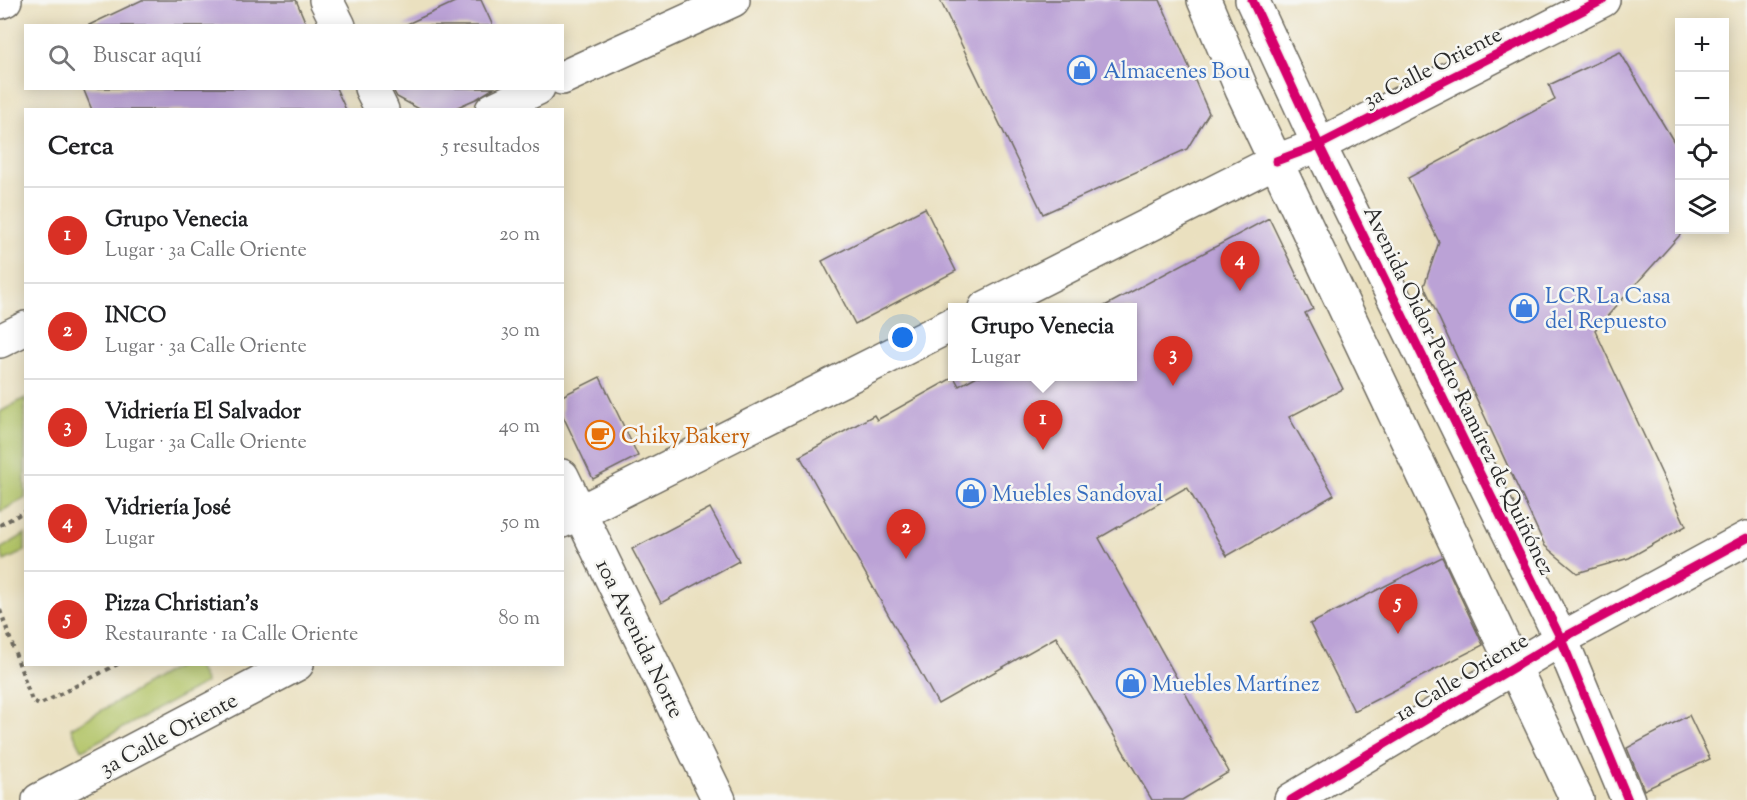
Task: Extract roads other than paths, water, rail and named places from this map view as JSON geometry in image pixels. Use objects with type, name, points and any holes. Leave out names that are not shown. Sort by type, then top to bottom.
[{"type":"main road","points":[[0,2],[5,0]]},
{"type":"main road","points":[[326,0],[338,24]]},
{"type":"main road","points":[[564,77],[733,0]]},
{"type":"main road","points":[[1204,0],[1242,90],[1577,800]]},
{"type":"main road","name":"Avenida Oidor Pedro Ramírez de Quiñónez","points":[[1252,0],[1318,145],[1561,639],[1628,800]]},
{"type":"main road","name":"3a Calle Oriente","points":[[995,303],[1276,161],[1318,145],[1603,0]]},
{"type":"main road","points":[[372,90],[381,108]]},
{"type":"main road","points":[[496,108],[534,90]]},
{"type":"main road","points":[[571,516],[948,327]]},
{"type":"main road","points":[[0,340],[24,329]]},
{"type":"main road","name":"10a Avenida Norte","points":[[564,485],[571,516],[719,800]]},
{"type":"main road","name":"1a Calle Oriente","points":[[1291,800],[1561,639],[1747,538]]},
{"type":"main road","name":"3a Calle Oriente","points":[[39,800],[293,666]]},
{"type":"place","name":"Almacenes Bou","points":[[1082,70]]},
{"type":"place","name":"Vidriería José","points":[[1240,291]]},
{"type":"place","name":"LCR La Casa del Repuesto","points":[[1524,308]]},
{"type":"place","name":"Vidriería El Salvador","points":[[1173,386]]},
{"type":"place","name":"Chiky Bakery","points":[[600,435]]},
{"type":"place","name":"Grupo Venecia","points":[[1043,450]]},
{"type":"place","name":"Muebles Sandoval","points":[[971,493]]},
{"type":"place","name":"INCO","points":[[906,559]]},
{"type":"place","name":"Pizza Christian's","points":[[1398,634]]},
{"type":"place","name":"Muebles Martínez","points":[[1131,683]]}]
